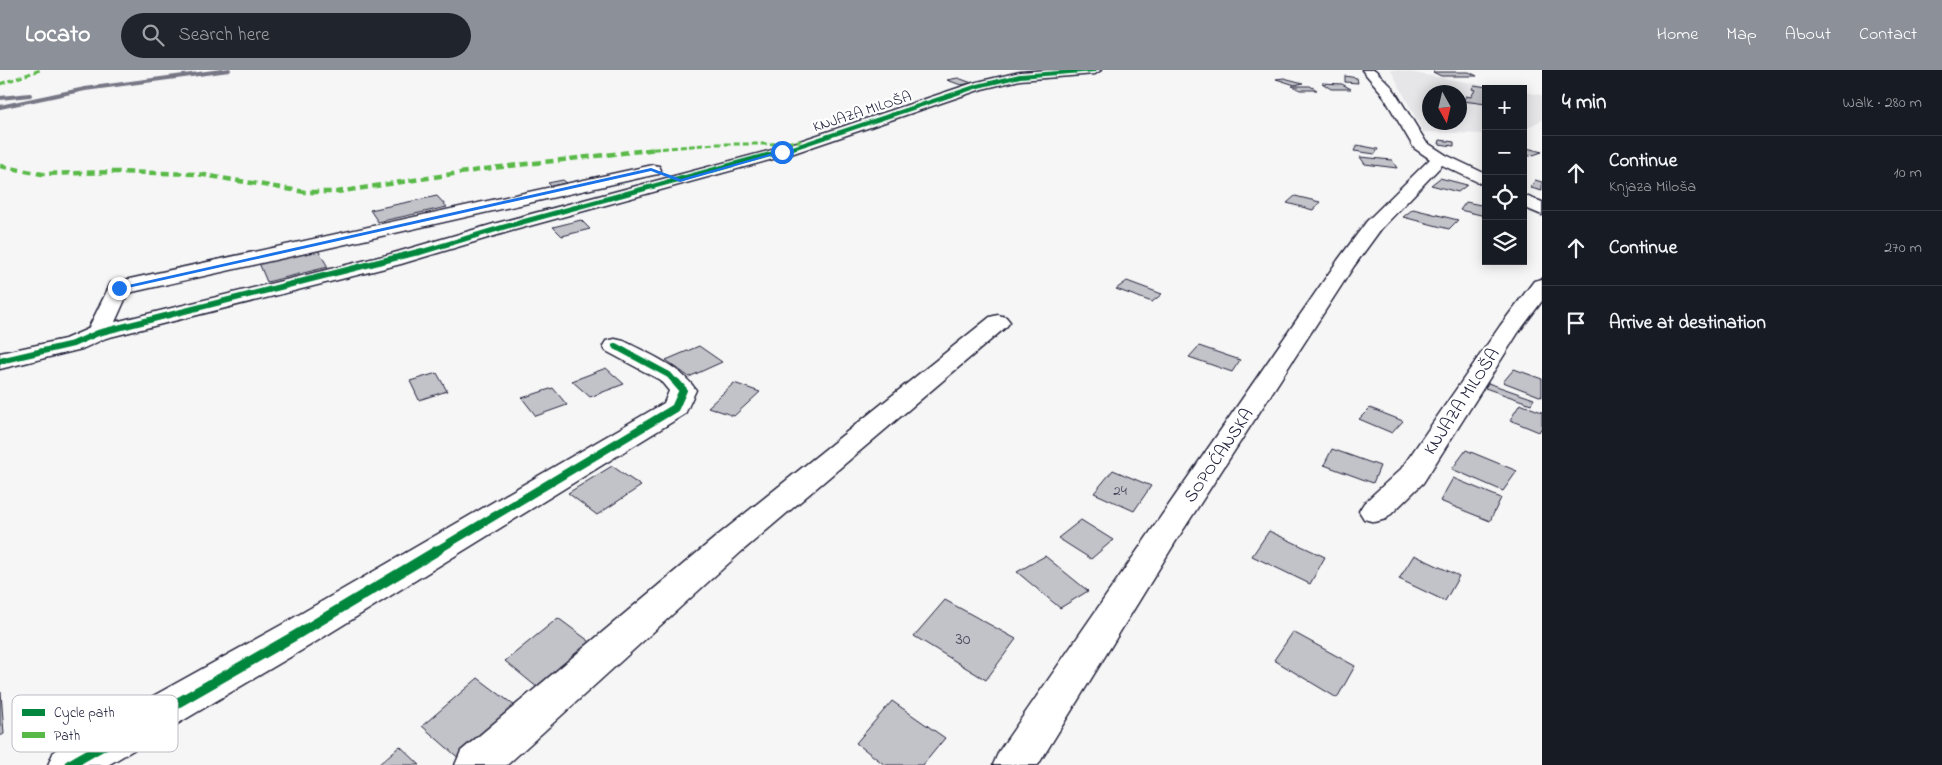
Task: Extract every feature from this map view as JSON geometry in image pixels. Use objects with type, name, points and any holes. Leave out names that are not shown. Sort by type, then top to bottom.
[{"type":"street","name":"KNJAZA MILOŠA","points":[[0,361],[73,344],[98,334],[394,260],[782,152],[978,86],[1020,76],[1094,70]]},
{"type":"street","points":[[1368,70],[1388,90],[1420,144],[1440,158],[1482,179]]},
{"type":"street","name":"SOPOĆANSKA","points":[[1014,765],[1165,533],[1345,264],[1374,225],[1440,158]]},
{"type":"street","points":[[98,334],[119,288],[651,170],[680,180]]},
{"type":"street","name":"KNJAZA MILOŠA","points":[[1375,511],[1412,476],[1508,331],[1542,286]]},
{"type":"street","points":[[476,765],[729,544],[998,322]]},
{"type":"street","points":[[178,703],[296,635],[675,408],[682,390],[669,375],[615,346]]},
{"type":"street","points":[[69,765],[92,752]]},
{"type":"shaded area","points":[[1391,70],[1483,85],[1482,134],[1423,132]]},
{"type":"shaded area","points":[[1527,93],[1542,95],[1542,120],[1527,128]]},
{"type":"building","points":[[1433,72],[1469,72],[1477,76],[1441,76]]},
{"type":"building","points":[[1345,76],[1357,78],[1358,83],[1345,82]]},
{"type":"building","points":[[958,78],[972,83],[961,85],[947,80]]},
{"type":"building","points":[[1284,78],[1303,83],[1295,85],[1276,79]]},
{"type":"building","points":[[1322,83],[1342,84],[1351,89],[1331,89]]},
{"type":"building","points":[[1474,85],[1482,86],[1482,103],[1467,102],[1467,96],[1471,97],[1475,90],[1472,89]]},
{"type":"building","points":[[1292,86],[1310,86],[1317,90],[1300,90]]},
{"type":"building","points":[[1440,140],[1454,142],[1454,146],[1439,144]]},
{"type":"building","points":[[1357,145],[1378,149],[1375,154],[1354,151]]},
{"type":"building","points":[[1527,148],[1542,152],[1527,155]]},
{"type":"building","points":[[1360,157],[1392,160],[1397,168],[1365,164]]},
{"type":"building","points":[[1440,178],[1467,185],[1458,192],[1431,185]]},
{"type":"building","points":[[563,180],[567,183],[551,186],[548,183]]},
{"type":"building","points":[[1535,180],[1542,182],[1542,191],[1531,188]]},
{"type":"building","points":[[437,196],[447,207],[378,222],[370,210]]},
{"type":"building","points":[[1295,196],[1320,202],[1313,210],[1287,203]]},
{"type":"building","points":[[1466,202],[1482,205],[1482,215],[1460,210]]},
{"type":"building","points":[[1413,209],[1458,220],[1449,229],[1403,217]]},
{"type":"building","points":[[581,220],[590,229],[562,236],[553,227]]},
{"type":"building","points":[[318,250],[328,267],[267,282],[259,263]]},
{"type":"building","points":[[1127,281],[1162,294],[1152,302],[1116,289]]},
{"type":"building","points":[[699,346],[722,362],[689,377],[666,360]]},
{"type":"building","points":[[1199,346],[1240,360],[1232,372],[1189,357]]},
{"type":"building","points":[[606,368],[624,384],[590,397],[572,381]]},
{"type":"building","points":[[1514,369],[1542,379],[1542,397],[1503,382]]},
{"type":"building","points":[[437,373],[447,391],[419,400],[410,381]]},
{"type":"building","points":[[734,383],[760,392],[734,416],[708,407]]},
{"type":"building","points":[[1488,383],[1534,399],[1531,404],[1485,388]]},
{"type":"building","points":[[553,388],[567,405],[536,416],[522,398]]},
{"type":"building","points":[[1520,404],[1542,412],[1542,427],[1539,432],[1510,420]]},
{"type":"building","points":[[1370,408],[1403,421],[1392,433],[1359,419]]},
{"type":"building","points":[[1332,449],[1380,466],[1373,483],[1324,465]]},
{"type":"building","points":[[1466,450],[1517,471],[1503,491],[1452,469]]},
{"type":"building","points":[[612,466],[641,486],[597,515],[568,493]]},
{"type":"building","points":[[1113,470],[1151,486],[1134,511],[1094,493]]},
{"type":"building","points":[[1453,478],[1501,498],[1490,521],[1440,501]]},
{"type":"building","points":[[1081,520],[1113,540],[1091,559],[1058,538]]},
{"type":"building","points":[[1269,531],[1325,557],[1310,584],[1252,556]]},
{"type":"building","points":[[1414,555],[1459,576],[1445,601],[1399,579]]},
{"type":"building","points":[[1045,556],[1088,591],[1060,608],[1017,572]]},
{"type":"building","points":[[945,600],[1016,639],[986,680],[914,636]]},
{"type":"building","points":[[558,618],[597,647],[544,693],[505,661]]},
{"type":"building","points":[[1293,632],[1355,666],[1337,698],[1274,660]]},
{"type":"building","points":[[478,678],[519,709],[462,761],[422,726]]},
{"type":"building","points":[[0,693],[4,734],[0,736]]},
{"type":"building","points":[[892,701],[945,738],[923,765],[885,765],[856,743]]},
{"type":"building","points":[[400,746],[420,765],[378,765]]},
{"type":"waterway","points":[[0,107],[85,89],[229,70]]},
{"type":"waterway","points":[[0,98],[30,95]]},
{"type":"marked path","points":[[0,84],[40,70]]},
{"type":"marked path","points":[[0,166],[42,174],[116,172],[198,174],[305,192],[337,192],[492,168],[648,150],[716,144],[771,144],[801,141]]},
{"type":"cycle path","points":[[0,361],[73,344],[98,333],[394,260],[504,227],[782,152],[978,86],[1020,76],[1095,70]]},
{"type":"cycle path","points":[[178,703],[296,635],[675,408],[683,390],[669,375],[615,346]]},
{"type":"cycle path","points":[[69,765],[92,752]]},
{"type":"route","points":[[119,288],[651,170],[680,180],[782,152]]}]
